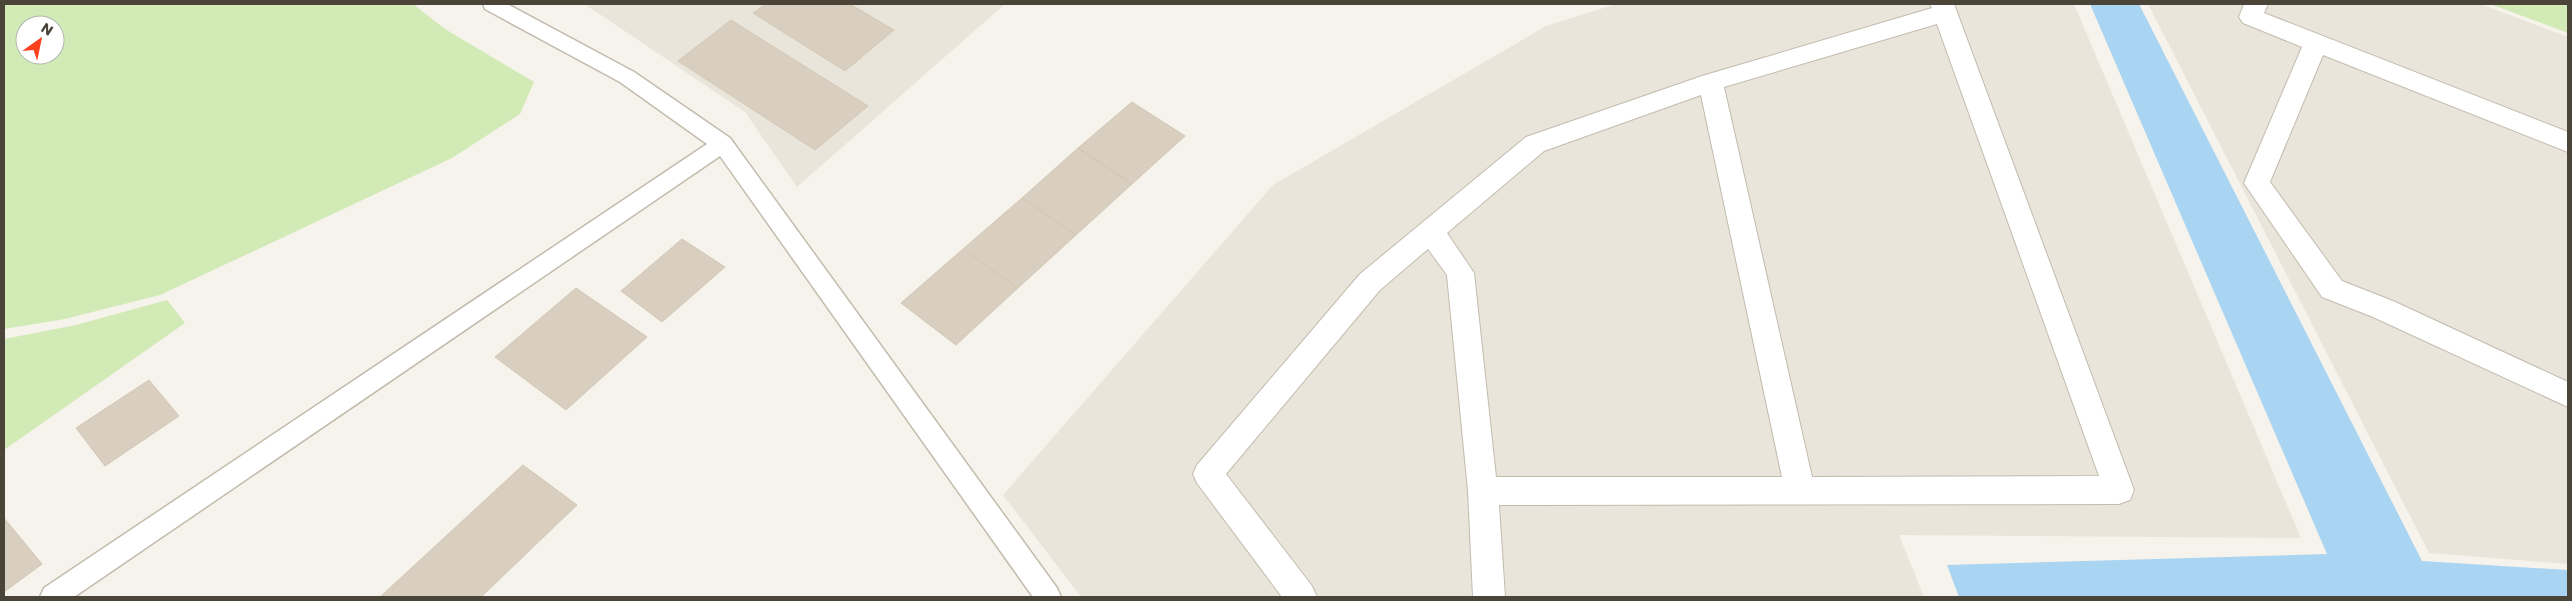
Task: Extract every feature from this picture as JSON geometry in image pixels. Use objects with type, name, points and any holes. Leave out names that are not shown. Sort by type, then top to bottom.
[{"type":"street","points":[[2256,4],[2251,17],[2568,142]]},
{"type":"street","points":[[1301,597],[1208,474],[1370,282],[1535,144],[1711,82],[1943,8],[2119,490],[1483,491]]},
{"type":"street","points":[[2316,42],[2258,183],[2332,289],[2383,309],[2568,395]]},
{"type":"street","points":[[1711,82],[1800,490]]},
{"type":"street","points":[[1430,230],[1460,274],[1483,491],[1489,597]]},
{"type":"lane","points":[[492,4],[627,77],[723,144],[1048,597]]},
{"type":"lane","points":[[53,597],[723,144]]},
{"type":"shaded area","points":[[587,4],[1005,4],[797,187],[745,112]]},
{"type":"shaded area","points":[[1616,4],[2074,4],[2301,538],[1899,535],[1924,597],[1081,597],[1003,495],[1273,185],[1546,26]]},
{"type":"shaded area","points":[[2148,4],[2481,4],[2568,37],[2568,564],[2429,553]]},
{"type":"green space","points":[[4,4],[413,4],[445,29],[534,82],[520,114],[452,158],[160,295],[65,319],[4,329]]},
{"type":"green space","points":[[2490,4],[2568,4],[2568,33]]},
{"type":"green space","points":[[167,300],[185,323],[4,450],[4,339],[76,325]]},
{"type":"water","points":[[2090,4],[2139,4],[2422,561],[2568,570],[2568,597],[1959,597],[1947,565],[2327,554]]},
{"type":"building","points":[[766,4],[850,4],[894,30],[845,71],[753,13]]},
{"type":"building","points":[[731,20],[868,106],[815,150],[678,61]]},
{"type":"building","points":[[1132,102],[1185,136],[1132,184],[1078,148]]},
{"type":"building","points":[[1078,148],[1132,184],[1076,235],[1022,198]]},
{"type":"building","points":[[1022,198],[1076,235],[1018,288],[963,249]]},
{"type":"building","points":[[682,239],[725,267],[662,322],[621,291]]},
{"type":"building","points":[[963,249],[1018,288],[956,345],[901,303]]},
{"type":"building","points":[[576,288],[647,337],[566,410],[495,357]]},
{"type":"building","points":[[149,380],[179,416],[105,466],[76,428]]},
{"type":"building","points":[[523,465],[577,505],[481,597],[380,597]]},
{"type":"building","points":[[4,518],[42,564],[4,592]]}]
